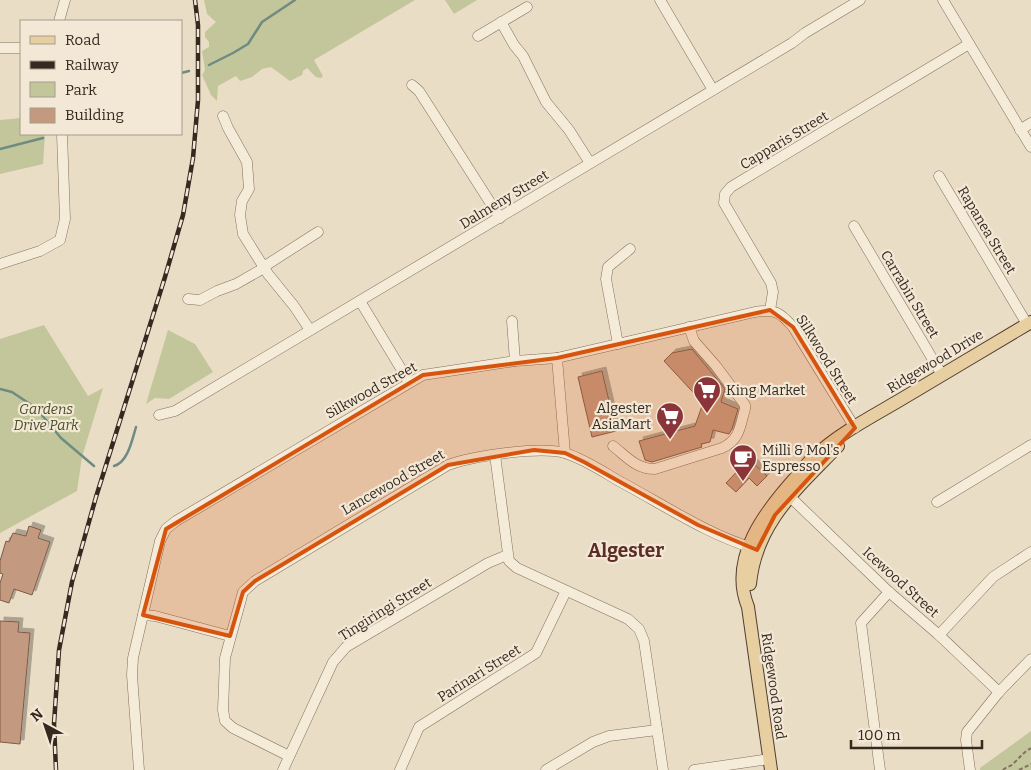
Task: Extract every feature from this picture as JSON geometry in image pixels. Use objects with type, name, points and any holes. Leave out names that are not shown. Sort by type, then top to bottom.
[{"type":"main road","name":"Ridgewood Drive","points":[[748,607],[744,598],[743,582],[745,559],[753,548],[759,523],[787,494],[815,456],[855,428],[1029,323]]},
{"type":"main road","name":"Ridgewood Road","points":[[748,607],[770,764]]},
{"type":"street","points":[[59,20],[65,0]]},
{"type":"street","points":[[660,0],[713,90]]},
{"type":"street","name":"Dalmeny Street","points":[[159,415],[175,410],[360,301],[860,0]]},
{"type":"street","points":[[943,0],[1031,147]]},
{"type":"street","points":[[478,36],[527,7]]},
{"type":"street","points":[[501,22],[523,56],[546,102],[569,130],[590,163]]},
{"type":"street","name":"Capparis Street","points":[[770,310],[773,292],[772,283],[724,203],[725,194],[731,187],[969,44]]},
{"type":"street","points":[[0,48],[20,48]]},
{"type":"street","points":[[412,85],[419,91],[500,218]]},
{"type":"street","points":[[223,116],[247,162],[249,189],[242,201],[240,215],[243,234],[264,268],[310,330]]},
{"type":"street","points":[[1020,130],[1031,123]]},
{"type":"street","points":[[0,264],[40,251],[60,240],[65,219],[62,135]]},
{"type":"street","name":"Rapanea Street","points":[[939,176],[1029,323]]},
{"type":"street","name":"Carrabin Street","points":[[854,226],[942,375]]},
{"type":"street","points":[[188,299],[200,300],[236,284],[318,232]]},
{"type":"street","points":[[618,344],[606,279],[608,267],[630,249]]},
{"type":"street","points":[[360,301],[408,382]]},
{"type":"street","name":"Silkwood Street","points":[[139,770],[132,675],[133,658],[160,541],[166,529],[176,520],[408,382],[423,375],[516,361],[557,358],[770,310],[783,316],[793,327],[855,428]]},
{"type":"street","points":[[512,321],[516,361]]},
{"type":"street","points":[[613,446],[639,467],[645,469],[655,468],[722,448],[730,445],[736,439],[746,409],[745,405],[716,366],[694,341],[689,327]]},
{"type":"street","points":[[557,358],[565,453]]},
{"type":"street","points":[[937,502],[1031,445]]},
{"type":"street","name":"Lancewood Street","points":[[288,756],[233,728],[226,721],[223,710],[224,672],[230,636],[243,592],[255,581],[448,465],[463,459],[534,450],[565,453],[599,469],[698,525],[753,548]]},
{"type":"street","points":[[495,455],[509,560],[517,568],[628,619],[639,629],[644,641],[664,770]]},
{"type":"street","name":"Icewood Street","points":[[787,494],[889,592],[939,635],[999,692]]},
{"type":"street","name":"Tingiringi Street","points":[[283,770],[333,662],[346,648],[507,551]]},
{"type":"street","points":[[939,635],[993,577],[1031,552]]},
{"type":"street","name":"Parinari Street","points":[[400,770],[419,727],[536,652],[566,591]]},
{"type":"street","points":[[880,770],[860,623],[889,592]]},
{"type":"street","points":[[143,615],[155,616],[230,636]]},
{"type":"street","points":[[970,770],[966,740],[967,732],[999,692],[1031,659]]},
{"type":"street","points":[[546,770],[593,742],[609,736],[657,730]]},
{"type":"street","points":[[694,770],[770,764]]},
{"type":"path","points":[[1004,770],[1006,767],[1014,764],[1031,748]]},
{"type":"path","points":[[1019,770],[1031,764]]},
{"type":"highlighted area","points":[[770,310],[793,327],[855,428],[775,515],[757,550],[698,525],[565,453],[534,450],[448,465],[255,581],[243,592],[230,636],[143,615],[166,529],[423,375],[557,358]]},
{"type":"green space","points":[[204,0],[415,0],[314,60],[323,76],[321,78],[316,77],[307,68],[303,71],[302,75],[290,81],[271,67],[262,69],[252,77],[240,81],[236,76],[218,86],[217,101],[211,95],[202,75],[205,70],[202,51],[209,47],[205,32],[216,22],[207,14]]},
{"type":"green space","points":[[445,0],[477,0],[454,14]]},
{"type":"green space","points":[[20,118],[20,135],[45,135],[43,164],[0,174],[0,120]]},
{"type":"green space","name":"Gardens Drive Park","points":[[44,325],[88,396],[103,388],[82,457],[77,491],[0,533],[0,339]]},
{"type":"green space","points":[[168,330],[195,344],[213,372],[169,399],[155,398],[146,404]]},
{"type":"green space","points":[[1031,731],[1031,770],[980,770],[980,768]]},
{"type":"building","points":[[692,349],[725,389],[721,402],[738,409],[732,429],[729,434],[713,430],[710,442],[701,444],[702,447],[652,462],[645,460],[639,441],[695,426],[703,403],[664,361],[672,353]]},
{"type":"building","points":[[602,371],[616,431],[592,437],[578,377]]},
{"type":"building","points":[[749,459],[767,476],[757,486],[749,478],[736,492],[726,483]]},
{"type":"building","points":[[29,526],[41,530],[38,538],[50,542],[32,595],[14,589],[9,603],[0,600],[0,583],[3,574],[0,573],[0,561],[6,541],[9,542],[13,533],[26,536]]},
{"type":"building","points":[[0,621],[19,622],[18,632],[30,633],[20,744],[0,742]]},
{"type":"waterway","points":[[209,65],[248,44],[262,22],[295,0]]},
{"type":"waterway","points":[[182,73],[189,71]]},
{"type":"waterway","points":[[0,149],[43,138]]},
{"type":"waterway","points":[[0,389],[12,392],[36,408],[61,438],[94,466]]},
{"type":"waterway","points":[[114,466],[119,464],[126,455],[136,427]]},
{"type":"railway","points":[[56,770],[54,724],[59,650],[72,582],[96,497],[183,215],[193,158],[198,100],[198,25],[195,0]]},
{"type":"place","name":"King Market","points":[[707,414]]},
{"type":"place","name":"Algester AsiaMart","points":[[670,440]]},
{"type":"place","name":"Milli & Mol's Espresso","points":[[743,482]]},
{"type":"district","name":"Algester","points":[[626,550]]}]
